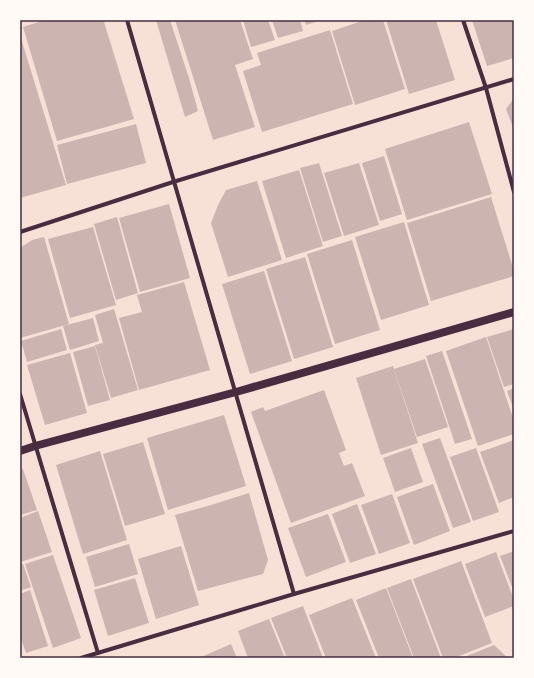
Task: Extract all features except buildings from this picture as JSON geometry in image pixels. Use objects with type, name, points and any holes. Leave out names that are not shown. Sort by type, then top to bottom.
[{"type":"main road","points":[[20,451],[236,392],[514,312]]},
{"type":"street","points":[[127,20],[294,594]]},
{"type":"street","points":[[464,20],[486,88],[514,192]]},
{"type":"street","points":[[20,232],[173,182],[514,79]]},
{"type":"street","points":[[20,394],[98,652]]},
{"type":"street","points":[[81,658],[294,594],[514,531]]}]
